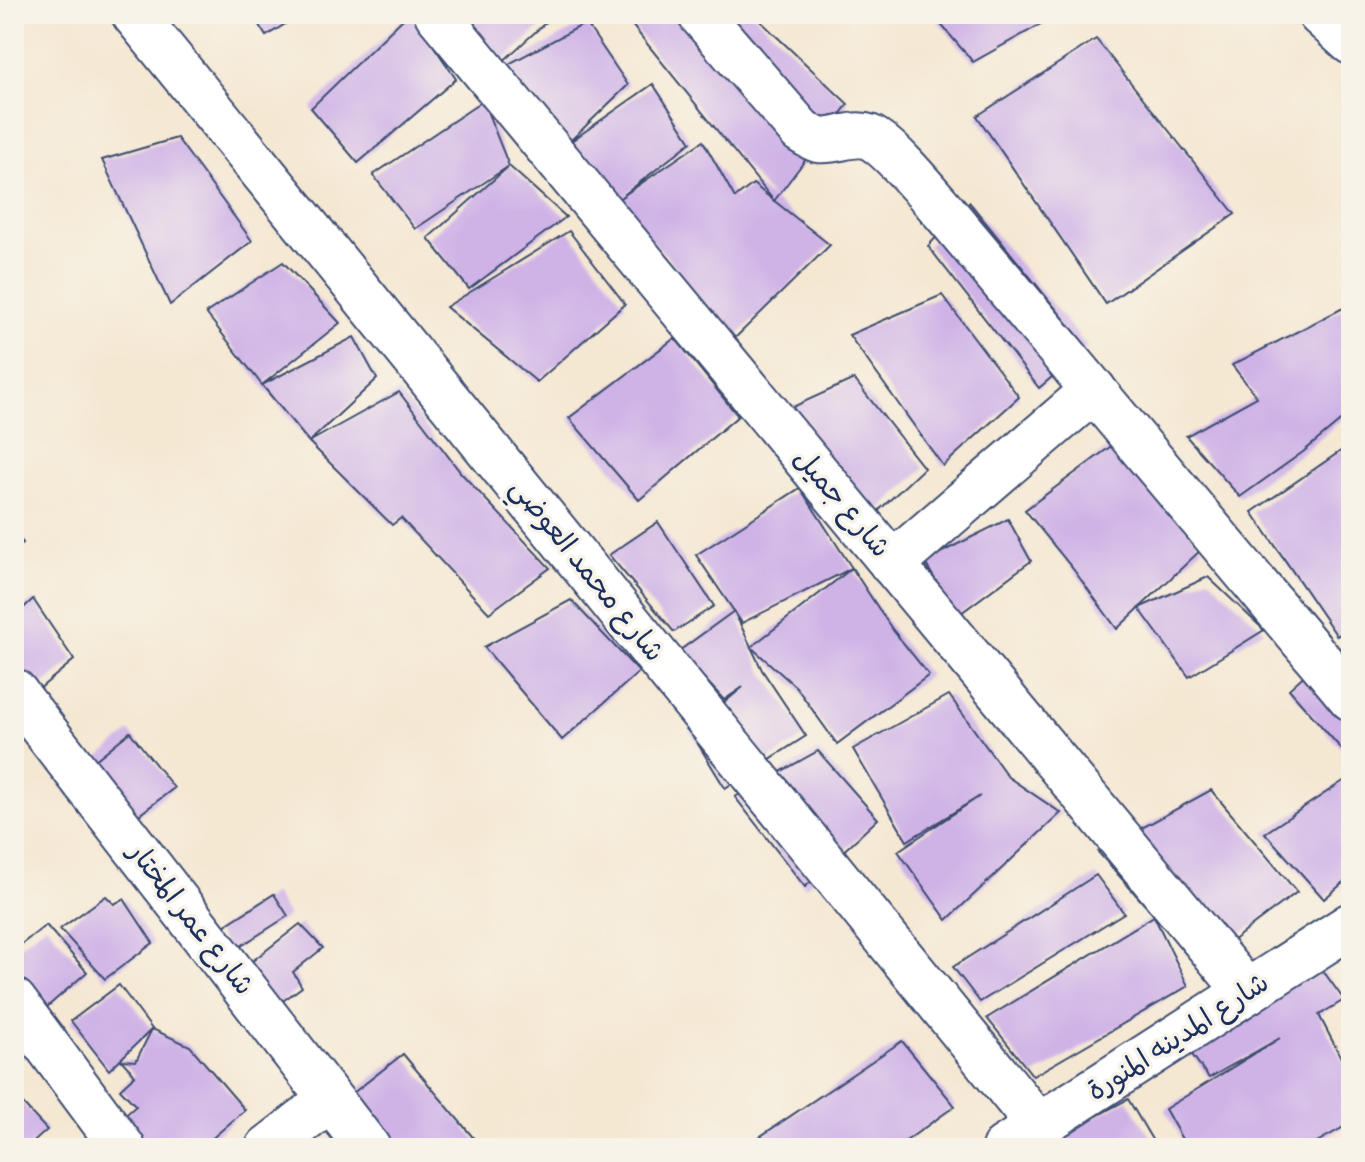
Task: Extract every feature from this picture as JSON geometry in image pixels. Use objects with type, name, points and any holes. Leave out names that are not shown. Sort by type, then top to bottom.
[{"type":"street","name":"شارع محمد العوضي","points":[[134,14],[1021,1137]]},
{"type":"street","name":"شارع جميل","points":[[437,14],[1247,992]]},
{"type":"street","points":[[700,14],[801,131],[817,140],[869,137],[886,149],[946,214],[1351,698]]},
{"type":"street","points":[[1320,14],[1351,42]]},
{"type":"street","points":[[892,564],[1094,390]]},
{"type":"street","name":"شارع عمر المختار","points":[[14,691],[368,1148]]},
{"type":"street","name":"شارع المدينه المنورة","points":[[1021,1137],[1351,925]]},
{"type":"street","points":[[14,1001],[123,1148]]},
{"type":"street","points":[[268,1148],[330,1100]]},
{"type":"building","points":[[155,14],[179,14],[162,27]]},
{"type":"building","points":[[252,14],[301,14],[266,36]]},
{"type":"building","points":[[408,14],[412,14],[456,79],[358,163],[311,108]]},
{"type":"building","points":[[451,14],[555,14],[488,75]]},
{"type":"building","points":[[623,14],[753,14],[848,104],[774,201]]},
{"type":"building","points":[[932,14],[1059,14],[973,62]]},
{"type":"building","points":[[586,23],[628,85],[567,144],[653,84],[691,142],[620,198],[703,141],[735,198],[753,184],[830,245],[732,341],[666,255],[488,75]]},
{"type":"building","points":[[1096,39],[1235,214],[1106,304],[977,116]]},
{"type":"building","points":[[483,101],[509,166],[415,229],[373,175]]},
{"type":"building","points":[[177,138],[252,241],[170,305],[102,160]]},
{"type":"building","points":[[509,166],[566,217],[469,289],[428,238]]},
{"type":"building","points":[[969,202],[1087,347],[1039,388],[928,246]]},
{"type":"building","points":[[569,231],[625,304],[537,382],[446,307]]},
{"type":"building","points":[[283,262],[340,323],[262,385],[206,313]]},
{"type":"building","points":[[942,295],[1019,397],[943,466],[849,335]]},
{"type":"building","points":[[1351,304],[1351,412],[1303,452],[1240,497],[1186,436],[1257,397],[1232,365]]},
{"type":"building","points":[[354,337],[377,379],[309,442],[262,385]]},
{"type":"building","points":[[675,338],[738,416],[639,500],[569,418]]},
{"type":"building","points":[[854,379],[924,468],[875,514],[786,410]]},
{"type":"building","points":[[399,392],[461,473],[550,568],[489,613],[401,518],[392,525],[309,442]]},
{"type":"building","points":[[1114,444],[1203,548],[1117,629],[1025,510]]},
{"type":"building","points":[[1351,444],[1351,625],[1337,636],[1252,512]]},
{"type":"building","points":[[800,488],[852,568],[742,623],[696,555]]},
{"type":"building","points":[[1008,519],[1031,561],[957,616],[924,561]]},
{"type":"building","points":[[658,522],[714,606],[674,632],[609,555]]},
{"type":"building","points":[[14,532],[23,543],[14,551]]},
{"type":"building","points":[[852,568],[892,629],[929,675],[837,744],[796,687],[751,647]]},
{"type":"building","points":[[1208,577],[1264,630],[1189,677],[1139,608]]},
{"type":"building","points":[[33,599],[74,660],[33,694],[14,668],[14,617]]},
{"type":"building","points":[[571,600],[639,672],[562,740],[484,647]]},
{"type":"building","points":[[734,611],[762,670],[806,736],[725,788],[690,731],[743,687],[724,700],[679,651]]},
{"type":"building","points":[[1351,642],[1351,760],[1289,689],[1320,661]]},
{"type":"building","points":[[949,695],[1008,777],[1061,813],[947,920],[898,851],[980,796],[907,841],[853,749]]},
{"type":"building","points":[[130,732],[174,788],[126,825],[83,770]]},
{"type":"building","points":[[818,751],[878,819],[805,887],[735,797]]},
{"type":"building","points":[[1351,776],[1351,876],[1324,899],[1265,833]]},
{"type":"building","points":[[1211,790],[1297,892],[1199,966],[1098,852]]},
{"type":"building","points":[[14,829],[23,842],[14,849]]},
{"type":"building","points":[[1096,875],[1124,913],[980,1002],[953,967]]},
{"type":"building","points":[[274,894],[288,916],[230,953],[216,931]]},
{"type":"building","points":[[106,896],[114,904],[124,899],[153,943],[105,979],[60,929]]},
{"type":"building","points":[[1154,916],[1188,986],[1033,1076],[987,1018]]},
{"type":"building","points":[[300,924],[323,948],[293,972],[302,987],[273,1008],[246,966]]},
{"type":"building","points":[[46,925],[87,972],[39,1014],[14,987],[14,950]]},
{"type":"building","points":[[1311,954],[1344,1000],[1319,1015],[1351,1077],[1351,1123],[1306,1148],[1187,1148],[1165,1109],[1280,1038],[1209,1078],[1180,1038]]},
{"type":"building","points":[[119,985],[152,1029],[109,1070],[71,1021]]},
{"type":"building","points":[[152,1029],[190,1046],[245,1110],[201,1148],[145,1148],[121,1119],[136,1106],[120,1089],[135,1075],[121,1060],[136,1061]]},
{"type":"building","points":[[902,1041],[955,1106],[896,1148],[743,1148]]},
{"type":"building","points":[[403,1054],[482,1148],[381,1148],[343,1101]]},
{"type":"building","points":[[1128,1099],[1157,1148],[1037,1148]]},
{"type":"building","points":[[21,1102],[47,1130],[27,1148],[14,1148],[14,1109]]}]
